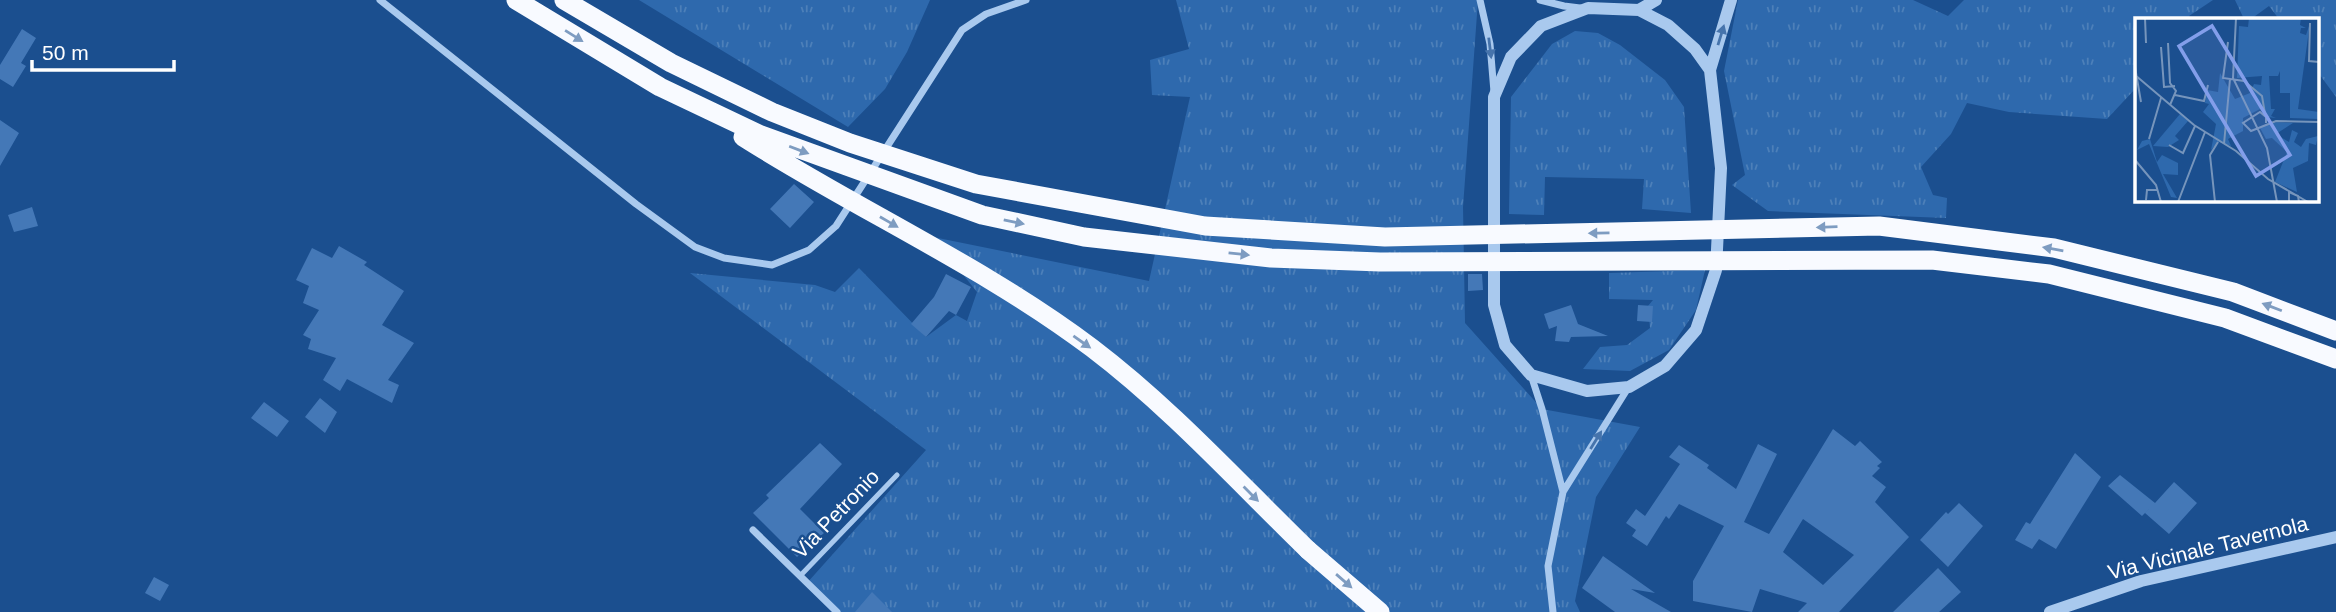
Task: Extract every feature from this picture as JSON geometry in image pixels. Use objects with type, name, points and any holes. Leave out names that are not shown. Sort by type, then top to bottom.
[{"type":"highway","points":[[516,0],[608,57],[683,99],[772,156],[983,276],[1090,347],[1187,429],[1308,550],[1380,612]]},
{"type":"highway","points":[[564,0],[683,69],[772,113],[850,144],[990,186],[1205,226],[1385,237],[1879,226],[2054,248],[2233,292],[2336,331]]},
{"type":"highway","points":[[683,99],[799,151],[969,211],[1084,237],[1270,258],[1380,262],[1932,260],[2049,274],[2225,318],[2336,359]]},
{"type":"street","points":[[380,0],[636,204],[695,247],[724,258],[772,265],[809,250],[836,226],[962,30],[986,14],[1026,0]]},
{"type":"street","points":[[1480,0],[1490,44],[1494,97],[1494,305],[1505,345],[1531,376],[1563,492]]},
{"type":"street","points":[[1540,0],[1564,6],[1639,10],[1668,25],[1695,48],[1710,69]]},
{"type":"street","points":[[1639,10],[1656,0]]},
{"type":"street","points":[[1531,376],[1587,391],[1629,387],[1665,366],[1696,330],[1716,270],[1721,169],[1710,69],[1731,0]]},
{"type":"street","points":[[1494,97],[1511,57],[1541,26],[1588,8]]},
{"type":"street","points":[[1553,612],[1548,566],[1563,492],[1629,387]]},
{"type":"street","name":"Via Petronio","points":[[753,530],[837,612]]},
{"type":"street","name":"Via Vicinale Tavernola","points":[[2050,612],[2141,581],[2336,537]]},
{"type":"lane","name":"Via Petronio","points":[[800,576],[897,475]]},
{"type":"green space","points":[[639,0],[930,0],[907,52],[885,89],[848,127]]},
{"type":"green space","points":[[1176,0],[1478,0],[1463,207],[1465,323],[1542,409],[1640,427],[1596,497],[1575,601],[1580,612],[840,612],[807,583],[926,450],[690,273],[815,285],[835,292],[859,268],[926,337],[956,315],[967,321],[977,292],[933,237],[1149,281],[1190,97],[1152,95],[1150,60],[1189,49]]},
{"type":"green space","points":[[1738,0],[1913,0],[1948,16],[1964,0],[2213,0],[2190,18],[2135,18],[2135,89],[2107,119],[2009,112],[1967,103],[1951,134],[1921,167],[1933,195],[1947,198],[1946,218],[1768,211],[1732,185],[1745,175],[1724,71]]},
{"type":"green space","points":[[2235,0],[2336,0],[2336,97],[2318,72],[2318,18],[2278,18],[2269,6],[2252,18],[2244,18]]},
{"type":"green space","points":[[1575,31],[1598,33],[1620,45],[1665,80],[1684,107],[1691,213],[1642,209],[1644,179],[1545,177],[1544,215],[1509,214],[1511,97],[1552,44]]},
{"type":"green space","points":[[1705,270],[1696,310],[1669,350],[1630,371],[1583,369],[1600,347],[1627,345],[1650,328],[1648,306],[1653,300],[1609,299],[1609,273]]},
{"type":"building","points":[[22,29],[36,38],[21,63],[26,66],[13,87],[0,79],[0,65]]},
{"type":"building","points":[[0,120],[19,133],[0,166]]},
{"type":"building","points":[[794,184],[814,202],[790,228],[770,209]]},
{"type":"building","points":[[32,207],[38,226],[14,232],[8,215]]},
{"type":"building","points":[[339,246],[367,262],[364,265],[404,291],[382,325],[414,343],[388,380],[399,385],[392,403],[347,379],[340,391],[323,380],[336,358],[308,349],[311,339],[303,335],[319,310],[303,303],[309,286],[296,280],[312,248],[332,258]]},
{"type":"building","points":[[946,274],[971,287],[956,315],[949,311],[926,337],[911,324],[934,297]]},
{"type":"building","points":[[1468,274],[1482,274],[1483,290],[1468,291]]},
{"type":"building","points":[[1571,305],[1578,324],[1608,336],[1571,337],[1569,342],[1555,341],[1557,326],[1549,329],[1544,314]]},
{"type":"building","points":[[1638,305],[1653,306],[1652,322],[1637,321]]},
{"type":"building","points":[[320,398],[337,412],[325,433],[305,417]]},
{"type":"building","points":[[264,402],[289,421],[277,437],[251,418]]},
{"type":"building","points":[[1833,429],[1855,446],[1860,441],[1882,462],[1872,476],[1886,487],[1875,502],[1909,537],[1839,612],[1798,612],[1807,603],[1760,589],[1752,612],[1693,601],[1693,581],[1724,526],[1679,504],[1669,519],[1666,516],[1647,546],[1632,536],[1636,530],[1626,523],[1636,509],[1645,516],[1680,464],[1669,457],[1679,445],[1709,465],[1707,468],[1736,489],[1758,444],[1777,454],[1744,522],[1769,534]],"holes":[[[1803,519],[1854,555],[1823,585],[1783,552]]]},
{"type":"building","points":[[820,443],[842,464],[800,509],[824,533],[797,557],[753,513],[769,498],[766,495]]},
{"type":"building","points":[[2075,453],[2101,477],[2056,549],[2039,539],[2032,549],[2015,540],[2026,522],[2030,524]]},
{"type":"building","points":[[2120,475],[2155,503],[2174,482],[2197,503],[2169,534],[2145,513],[2142,516],[2108,486]]},
{"type":"building","points":[[1959,503],[1983,526],[1948,567],[1920,540],[1946,512],[1948,514]]},
{"type":"building","points":[[1603,556],[1655,593],[1631,589],[1671,612],[1615,612],[1582,588]]},
{"type":"building","points":[[1938,568],[1961,592],[1939,612],[1893,612]]},
{"type":"building","points":[[154,577],[169,585],[160,601],[145,593]]},
{"type":"building","points":[[872,592],[892,612],[855,612]]}]
